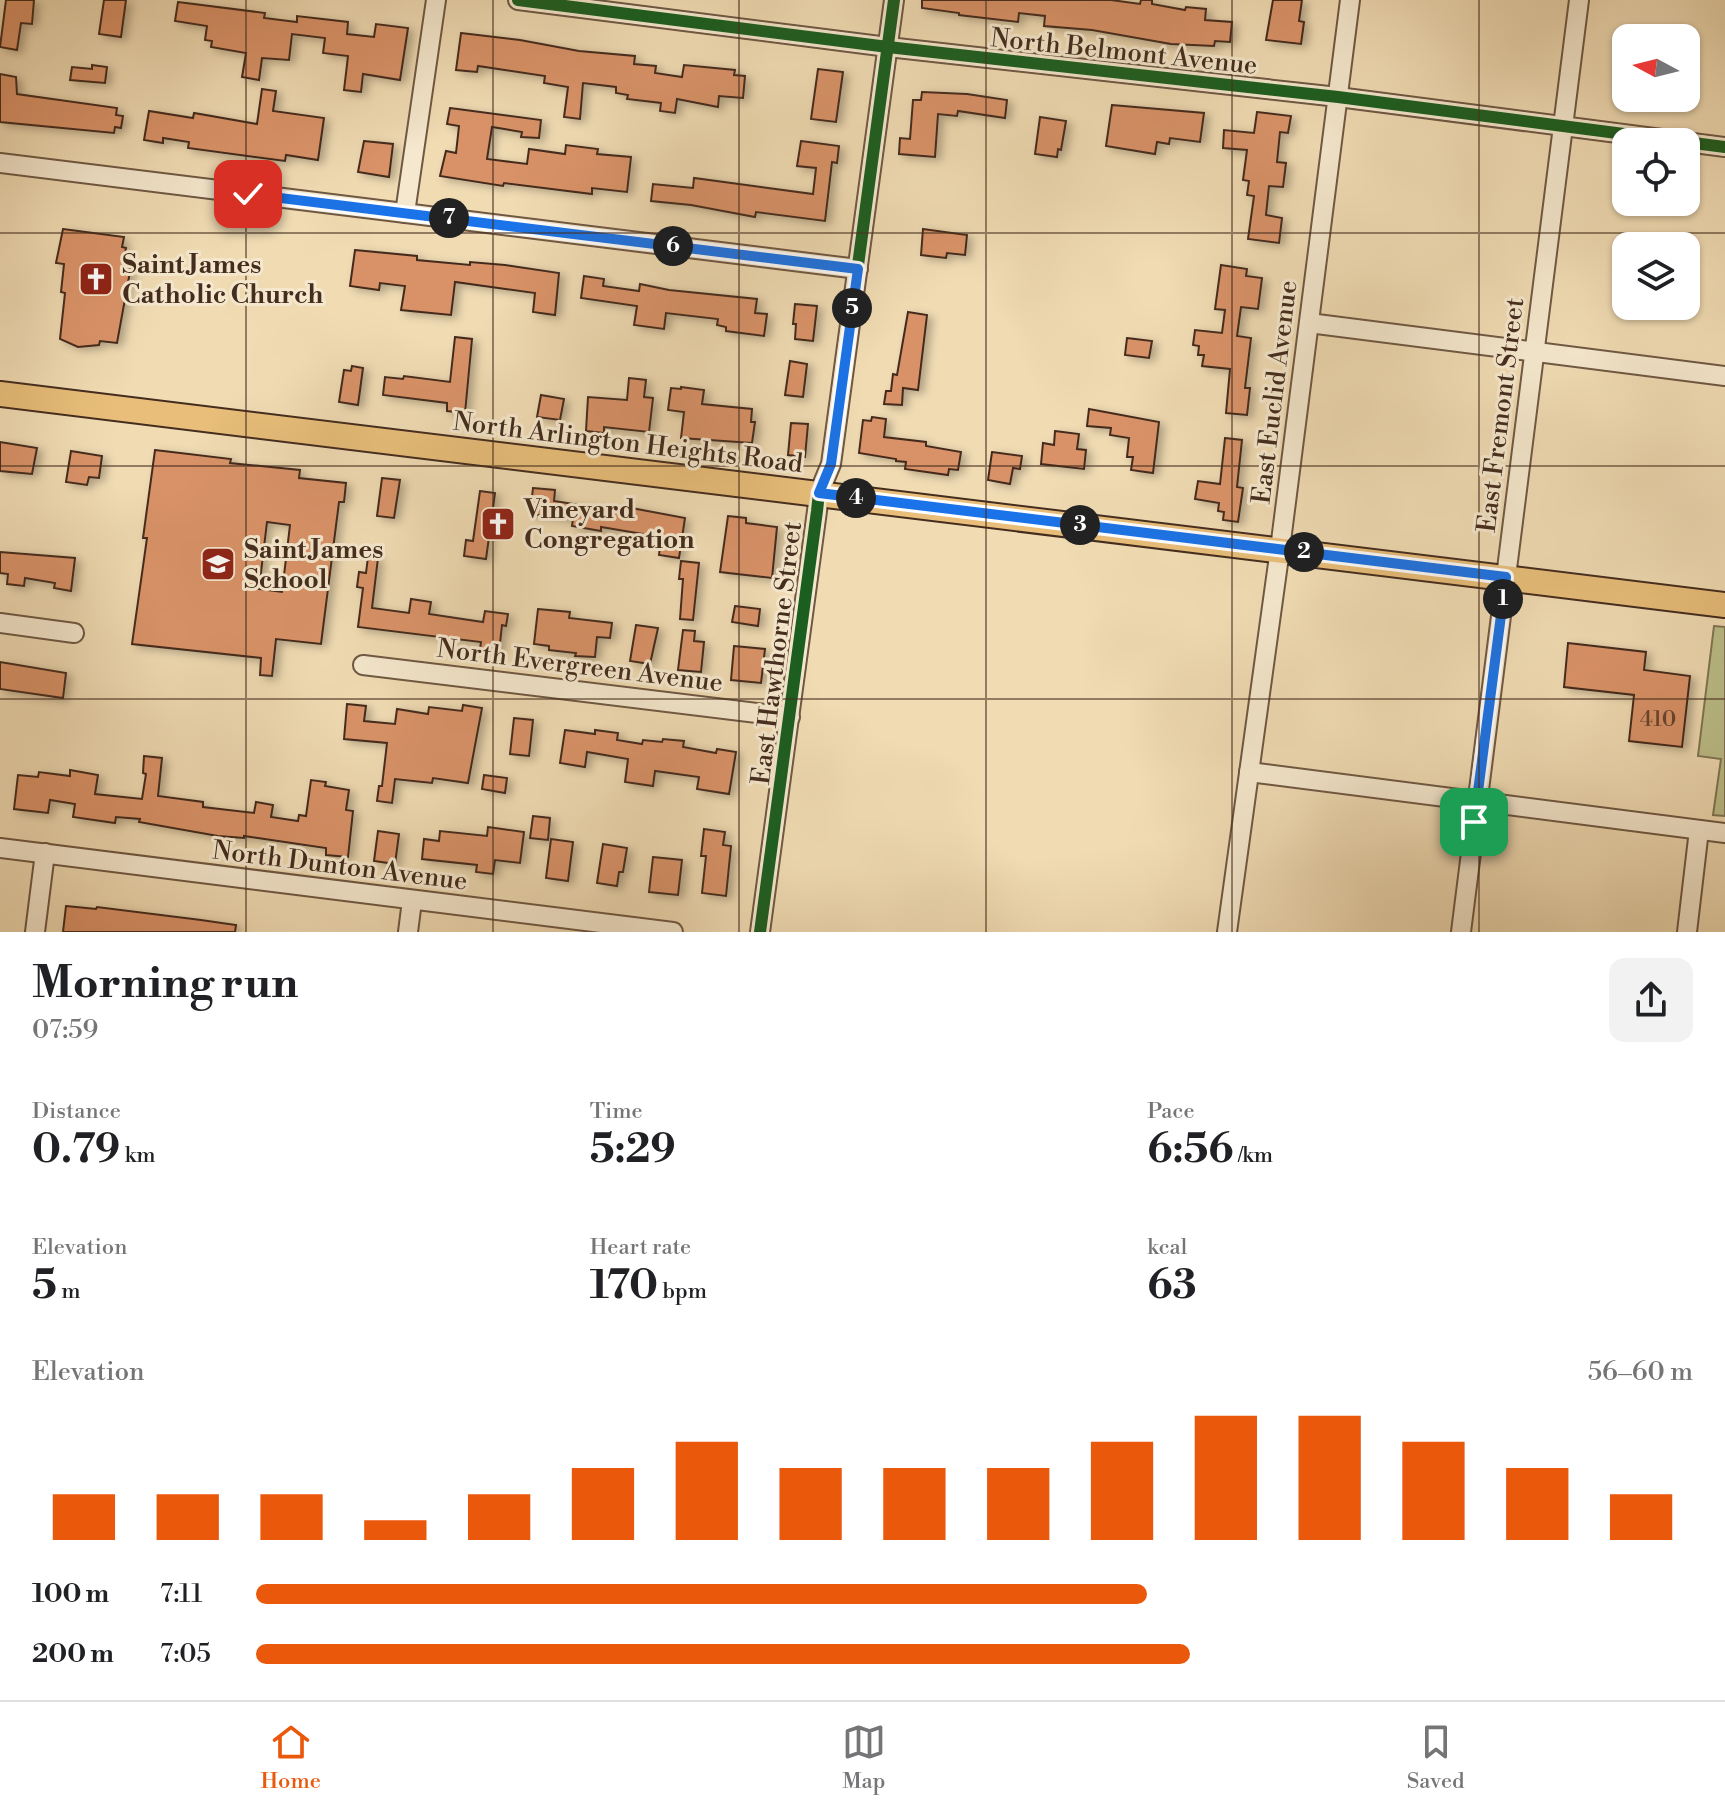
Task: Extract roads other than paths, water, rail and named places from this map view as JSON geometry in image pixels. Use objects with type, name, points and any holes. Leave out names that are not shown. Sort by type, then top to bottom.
[{"type":"main road","name":"North Arlington Heights Road","points":[[0,394],[1725,605]]},
{"type":"street","points":[[405,213],[436,0]]},
{"type":"street","name":"North Belmont Avenue","points":[[518,0],[888,47],[1563,124],[1725,147]]},
{"type":"street","name":"East Hawthorne Street","points":[[760,932],[819,493],[831,464],[894,0]]},
{"type":"street","name":"East Euclid Avenue","points":[[1227,932],[1280,549],[1350,0]]},
{"type":"street","name":"East Fremont Street","points":[[1461,932],[1579,0]]},
{"type":"street","points":[[0,163],[858,269]]},
{"type":"street","points":[[1309,323],[1725,376]]},
{"type":"street","points":[[0,623],[74,633]]},
{"type":"street","name":"North Evergreen Avenue","points":[[363,665],[790,717]]},
{"type":"street","points":[[1249,772],[1725,833]]},
{"type":"street","points":[[1687,932],[1699,830]]},
{"type":"street","name":"North Dunton Avenue","points":[[0,848],[673,932]]},
{"type":"street","points":[[35,932],[45,853]]},
{"type":"street","points":[[408,932],[412,901]]},
{"type":"place","name":"Saint James Catholic Church","points":[[96,279]]},
{"type":"place","name":"Vineyard Congregation","points":[[498,524]]},
{"type":"place","name":"Saint James School","points":[[218,564]]}]
